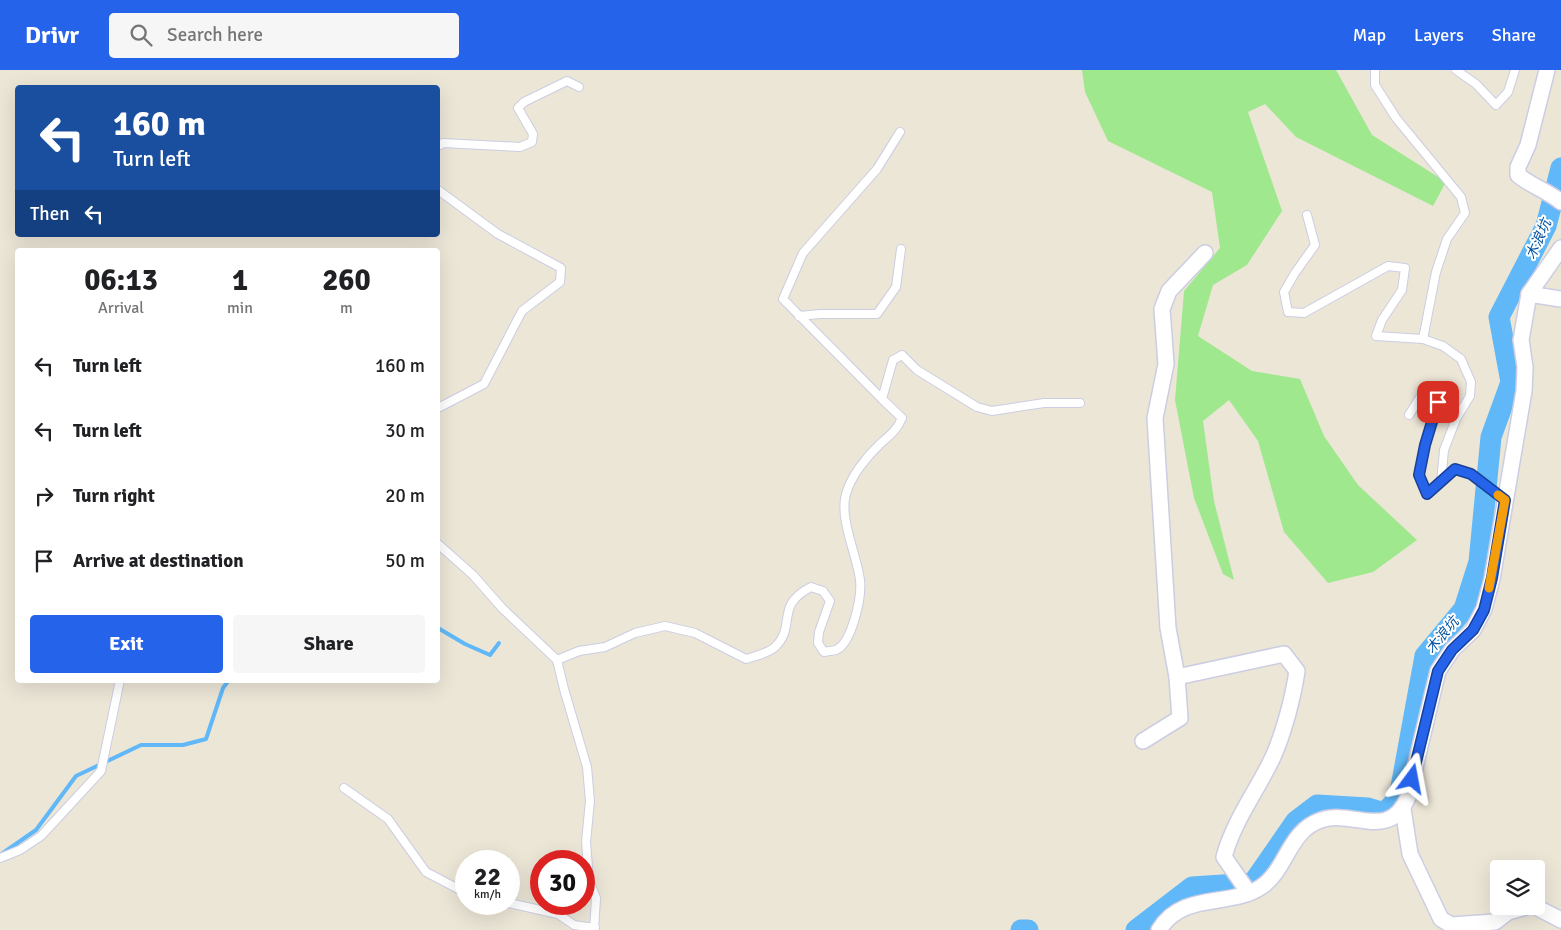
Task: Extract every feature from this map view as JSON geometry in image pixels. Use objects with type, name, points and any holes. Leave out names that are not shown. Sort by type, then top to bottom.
[{"type":"street","points":[[1547,70],[1528,145],[1518,167],[1518,175],[1561,202]]},
{"type":"street","points":[[1159,930],[1173,914],[1185,908],[1246,889],[1262,886],[1273,875],[1302,831],[1312,823],[1335,817],[1376,822],[1391,819],[1403,809],[1408,797],[1438,671],[1452,650],[1473,630],[1484,610],[1492,578],[1524,391],[1525,367],[1521,340],[1529,294],[1561,248]]},
{"type":"street","points":[[1143,741],[1180,718],[1177,677],[1168,628],[1155,418],[1166,364],[1162,309],[1169,291],[1205,253]]},
{"type":"street","points":[[1529,294],[1561,298]]},
{"type":"street","points":[[1177,677],[1284,654],[1297,671],[1294,692],[1274,756],[1229,837],[1224,857],[1246,889]]},
{"type":"street","points":[[1403,809],[1410,854],[1441,919],[1451,925],[1495,922],[1504,915]]},
{"type":"street","points":[[1545,912],[1561,920]]},
{"type":"lane","points":[[1375,70],[1375,85],[1396,118],[1461,197],[1465,213],[1447,239],[1436,272],[1423,339]]},
{"type":"lane","points":[[1456,70],[1476,84],[1496,104],[1508,92],[1515,70]]},
{"type":"lane","points":[[440,145],[443,143],[520,147],[532,142],[533,134],[518,108],[524,102],[567,81],[579,87]]},
{"type":"lane","points":[[557,660],[580,651],[605,647],[635,632],[665,626],[695,633],[746,659],[763,654],[775,647],[785,632],[788,607],[798,594],[811,587],[824,591],[830,602],[819,632],[818,642],[824,652],[837,650],[848,636],[856,616],[861,582],[845,512],[846,495],[857,472],[878,445],[897,430],[902,418],[783,299],[803,253],[877,169],[900,132]]},
{"type":"lane","points":[[440,191],[498,234],[561,268],[560,282],[522,311],[484,384],[440,407]]},
{"type":"lane","points":[[1307,215],[1315,245],[1284,292],[1288,312],[1304,313],[1388,266],[1405,268],[1402,290],[1382,320],[1376,336],[1423,339],[1443,346],[1461,359],[1471,382],[1470,396],[1456,419],[1444,450],[1441,482]]},
{"type":"lane","points":[[799,316],[877,314],[896,288],[901,249]]},
{"type":"lane","points":[[882,399],[892,360],[902,355],[917,370],[977,407],[992,411],[1044,403],[1080,404]]},
{"type":"lane","points":[[1409,415],[1426,388],[1440,388],[1419,475],[1427,494],[1455,469],[1471,474],[1505,500]]},
{"type":"lane","points":[[440,546],[473,575],[502,608],[557,660],[587,767],[590,801],[586,842],[589,880],[596,898],[594,929],[574,924],[558,914],[520,906]]},
{"type":"lane","points":[[0,858],[20,850],[41,836],[101,771],[119,683]]},
{"type":"lane","points":[[344,788],[388,819],[426,872],[455,887]]},
{"type":"green space","points":[[1082,70],[1336,70],[1372,135],[1446,182],[1433,206],[1296,137],[1265,104],[1248,112],[1282,211],[1247,265],[1213,285],[1198,336],[1252,371],[1300,379],[1324,436],[1358,485],[1417,540],[1373,572],[1328,583],[1284,532],[1258,441],[1229,400],[1203,421],[1214,501],[1234,580],[1223,574],[1194,498],[1175,400],[1184,291],[1220,248],[1212,192],[1108,141],[1085,92]]},
{"type":"waterway","name":"木浪坑","points":[[1136,930],[1192,887],[1253,883],[1296,821],[1317,805],[1368,808],[1384,813],[1399,798],[1425,656],[1464,609],[1479,562],[1491,437],[1511,382],[1499,317],[1546,226],[1561,168]]},
{"type":"waterway","points":[[440,629],[465,644],[490,655],[499,643]]},
{"type":"waterway","points":[[0,855],[36,830],[76,776],[141,745],[183,745],[206,739],[223,688],[227,683]]},
{"type":"waterway","points":[[1021,930],[1028,930]]},
{"type":"slow traffic","points":[[1489,588],[1505,500],[1498,495]]},
{"type":"route","points":[[1412,779],[1438,671],[1452,650],[1473,630],[1484,610],[1492,578],[1505,500],[1471,474],[1455,469],[1427,494],[1419,475],[1425,445],[1438,402]]}]
